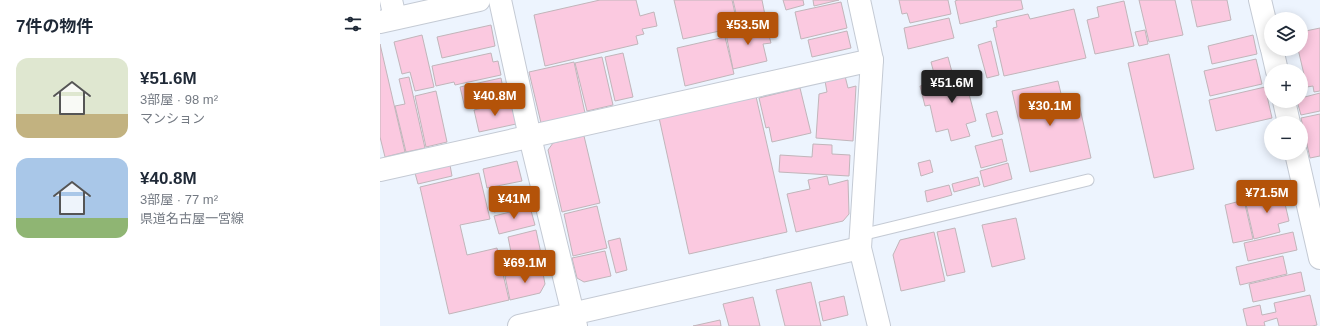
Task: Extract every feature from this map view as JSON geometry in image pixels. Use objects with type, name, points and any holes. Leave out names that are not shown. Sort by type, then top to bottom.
[{"type":"street","points":[[389,13],[479,0]]},
{"type":"street","points":[[500,0],[530,138],[575,320]]},
{"type":"street","points":[[859,0],[872,60],[861,242],[879,326]]},
{"type":"street","points":[[1260,0],[1264,17]]},
{"type":"street","points":[[380,170],[530,138],[872,60]]},
{"type":"street","points":[[1298,160],[1320,258]]},
{"type":"street","points":[[519,326],[575,320],[861,242]]},
{"type":"lane","points":[[861,242],[1088,180]]},
{"type":"building","points":[[600,0],[636,0],[640,16],[654,12],[657,26],[642,29],[644,34],[636,36],[638,44],[545,66],[534,15]]},
{"type":"building","points":[[674,0],[732,0],[738,27],[683,39]]},
{"type":"building","points":[[733,0],[762,0],[765,15],[738,22]]},
{"type":"building","points":[[783,0],[803,0],[804,5],[786,10]]},
{"type":"building","points":[[813,0],[839,0],[814,6]]},
{"type":"building","points":[[899,0],[948,0],[951,14],[910,23],[907,13],[902,14]]},
{"type":"building","points":[[1021,0],[1023,9],[960,24],[955,1]]},
{"type":"building","points":[[1139,0],[1175,0],[1183,35],[1149,42]]},
{"type":"building","points":[[1191,0],[1227,0],[1231,20],[1197,27]]},
{"type":"building","points":[[1124,1],[1134,46],[1095,54],[1087,20],[1099,17],[1097,7]]},
{"type":"building","points":[[841,2],[847,28],[801,39],[795,12]]},
{"type":"building","points":[[1074,9],[1086,58],[1004,76],[993,28],[997,27],[996,21],[1028,14],[1030,19]]},
{"type":"building","points":[[949,18],[954,38],[908,49],[904,28]]},
{"type":"building","points":[[491,25],[495,46],[442,58],[437,37]]},
{"type":"building","points":[[766,25],[771,43],[763,44],[767,61],[733,69],[726,34]]},
{"type":"building","points":[[1320,28],[1320,91],[1314,92],[1313,86],[1308,87],[1308,64],[1302,64],[1300,56],[1308,56],[1308,31]]},
{"type":"building","points":[[1145,30],[1148,44],[1139,46],[1135,32]]},
{"type":"building","points":[[847,31],[851,48],[812,57],[808,40]]},
{"type":"building","points":[[422,35],[434,87],[415,91],[410,72],[402,74],[394,42]]},
{"type":"building","points":[[1253,35],[1257,54],[1212,64],[1208,46]]},
{"type":"building","points":[[725,37],[734,74],[685,86],[677,48]]},
{"type":"building","points":[[991,41],[999,75],[987,78],[978,45]]},
{"type":"building","points":[[380,44],[405,152],[385,157],[380,137]]},
{"type":"building","points":[[491,53],[493,62],[498,61],[501,75],[455,85],[454,82],[436,86],[432,66]]},
{"type":"building","points":[[623,53],[633,97],[615,101],[605,57]]},
{"type":"building","points":[[1169,54],[1194,169],[1154,178],[1128,63]]},
{"type":"building","points":[[602,57],[613,105],[587,111],[575,63]]},
{"type":"building","points":[[948,57],[953,76],[936,81],[931,62]]},
{"type":"building","points":[[1256,59],[1262,84],[1210,96],[1204,71]]},
{"type":"building","points":[[574,62],[585,113],[541,123],[529,72]]},
{"type":"building","points":[[973,72],[978,92],[969,94],[976,121],[966,124],[970,136],[951,141],[948,129],[936,132],[930,105],[925,106],[920,86]]},
{"type":"building","points":[[845,76],[848,88],[856,86],[853,141],[816,138],[819,94],[827,92],[825,81]]},
{"type":"building","points":[[409,77],[425,148],[406,152],[395,106],[405,104],[399,79]]},
{"type":"building","points":[[501,78],[505,99],[465,108],[460,87]]},
{"type":"building","points":[[1058,81],[1063,102],[1078,99],[1091,158],[1030,172],[1012,91]]},
{"type":"building","points":[[1264,87],[1264,108],[1270,108],[1272,116],[1264,116],[1264,120],[1216,131],[1209,100]]},
{"type":"building","points":[[800,88],[811,133],[772,142],[769,127],[766,128],[759,98]]},
{"type":"building","points":[[436,91],[447,142],[426,147],[415,96]]},
{"type":"building","points":[[755,92],[787,232],[689,254],[658,113]]},
{"type":"building","points":[[1320,93],[1320,111],[1301,115],[1299,108],[1308,108],[1308,96]]},
{"type":"building","points":[[511,101],[516,124],[479,132],[474,110]]},
{"type":"building","points":[[997,111],[1003,134],[992,137],[986,114]]},
{"type":"building","points":[[1320,114],[1320,156],[1310,158],[1308,149],[1308,117]]},
{"type":"building","points":[[584,136],[600,203],[562,212],[548,150],[553,143]]},
{"type":"building","points":[[1002,139],[1007,161],[981,168],[975,146]]},
{"type":"building","points":[[813,144],[832,145],[832,154],[850,155],[849,176],[779,172],[780,155],[812,157]]},
{"type":"building","points":[[930,160],[933,172],[921,176],[918,163]]},
{"type":"building","points":[[517,161],[522,181],[487,188],[483,169]]},
{"type":"building","points":[[1008,163],[1012,179],[984,187],[980,171]]},
{"type":"building","points":[[450,165],[452,176],[418,184],[415,173]]},
{"type":"building","points":[[479,173],[490,219],[460,225],[467,255],[497,248],[509,300],[449,314],[420,187]]},
{"type":"building","points":[[827,176],[829,185],[848,180],[849,214],[843,221],[796,232],[787,194],[810,189],[808,180]]},
{"type":"building","points":[[978,177],[980,185],[954,192],[952,184]]},
{"type":"building","points":[[949,185],[952,195],[927,202],[925,191]]},
{"type":"building","points":[[526,187],[530,204],[494,212],[490,196]]},
{"type":"building","points":[[1282,191],[1289,221],[1278,224],[1280,232],[1254,239],[1245,200]]},
{"type":"building","points":[[1244,200],[1253,239],[1233,243],[1225,205]]},
{"type":"building","points":[[597,206],[607,248],[573,256],[564,214]]},
{"type":"building","points":[[530,207],[535,225],[499,234],[494,216]]},
{"type":"building","points":[[1016,218],[1025,259],[992,267],[982,225]]},
{"type":"building","points":[[955,228],[965,272],[947,276],[937,232]]},
{"type":"building","points":[[536,230],[543,263],[509,271],[505,253],[511,252],[508,237]]},
{"type":"building","points":[[934,232],[945,281],[901,291],[893,255],[900,240]]},
{"type":"building","points":[[1293,232],[1297,250],[1248,261],[1244,243]]},
{"type":"building","points":[[620,238],[627,270],[616,273],[608,241]]},
{"type":"building","points":[[605,251],[611,276],[584,282],[577,278],[572,258]]},
{"type":"building","points":[[1283,256],[1287,274],[1240,285],[1236,267]]},
{"type":"building","points":[[542,268],[545,284],[540,293],[510,300],[505,276]]},
{"type":"building","points":[[1301,272],[1305,291],[1253,302],[1249,284]]},
{"type":"building","points":[[811,282],[821,326],[785,326],[776,290]]},
{"type":"building","points":[[1310,295],[1317,325],[1279,326],[1277,318],[1264,322],[1265,326],[1247,326],[1243,309],[1260,305],[1262,315],[1276,312],[1274,303]]},
{"type":"building","points":[[844,296],[848,315],[823,321],[819,302]]},
{"type":"building","points":[[753,297],[760,326],[729,326],[723,304]]},
{"type":"building","points":[[720,320],[721,326],[693,326]]}]
